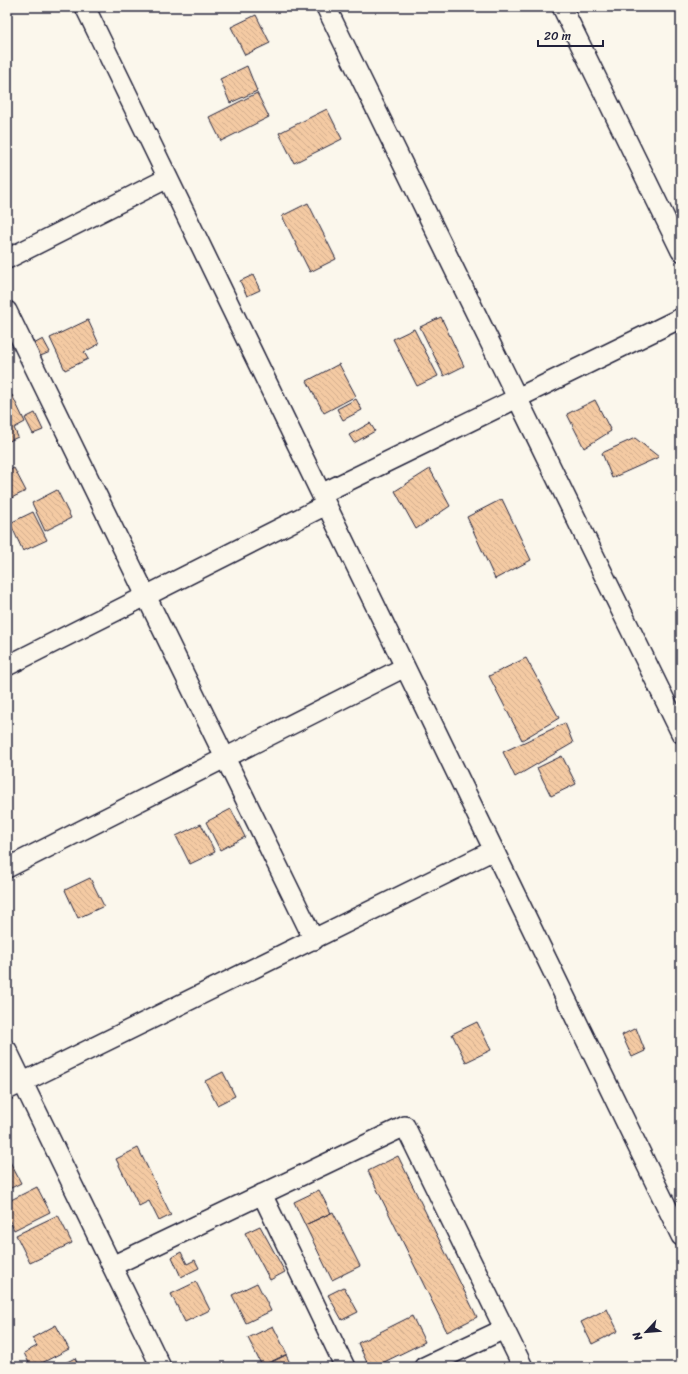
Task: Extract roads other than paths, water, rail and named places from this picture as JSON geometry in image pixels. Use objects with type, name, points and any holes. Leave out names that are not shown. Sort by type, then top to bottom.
[{"type":"street","points":[[85,7],[681,1236]]},
{"type":"street","points":[[326,7],[681,733]]},
{"type":"street","points":[[562,7],[681,251]]},
{"type":"street","points":[[7,259],[168,178]]},
{"type":"street","points":[[7,311],[314,940]]},
{"type":"street","points":[[7,666],[147,597],[324,499],[518,398],[681,318]]},
{"type":"street","points":[[7,868],[405,667]]},
{"type":"street","points":[[15,1086],[494,850]]},
{"type":"street","points":[[7,1050],[15,1086],[112,1266],[161,1367]]},
{"type":"street","points":[[112,1266],[405,1126],[523,1367]]},
{"type":"street","points":[[262,1194],[345,1367]]},
{"type":"street","points":[[424,1367],[504,1328]]}]
